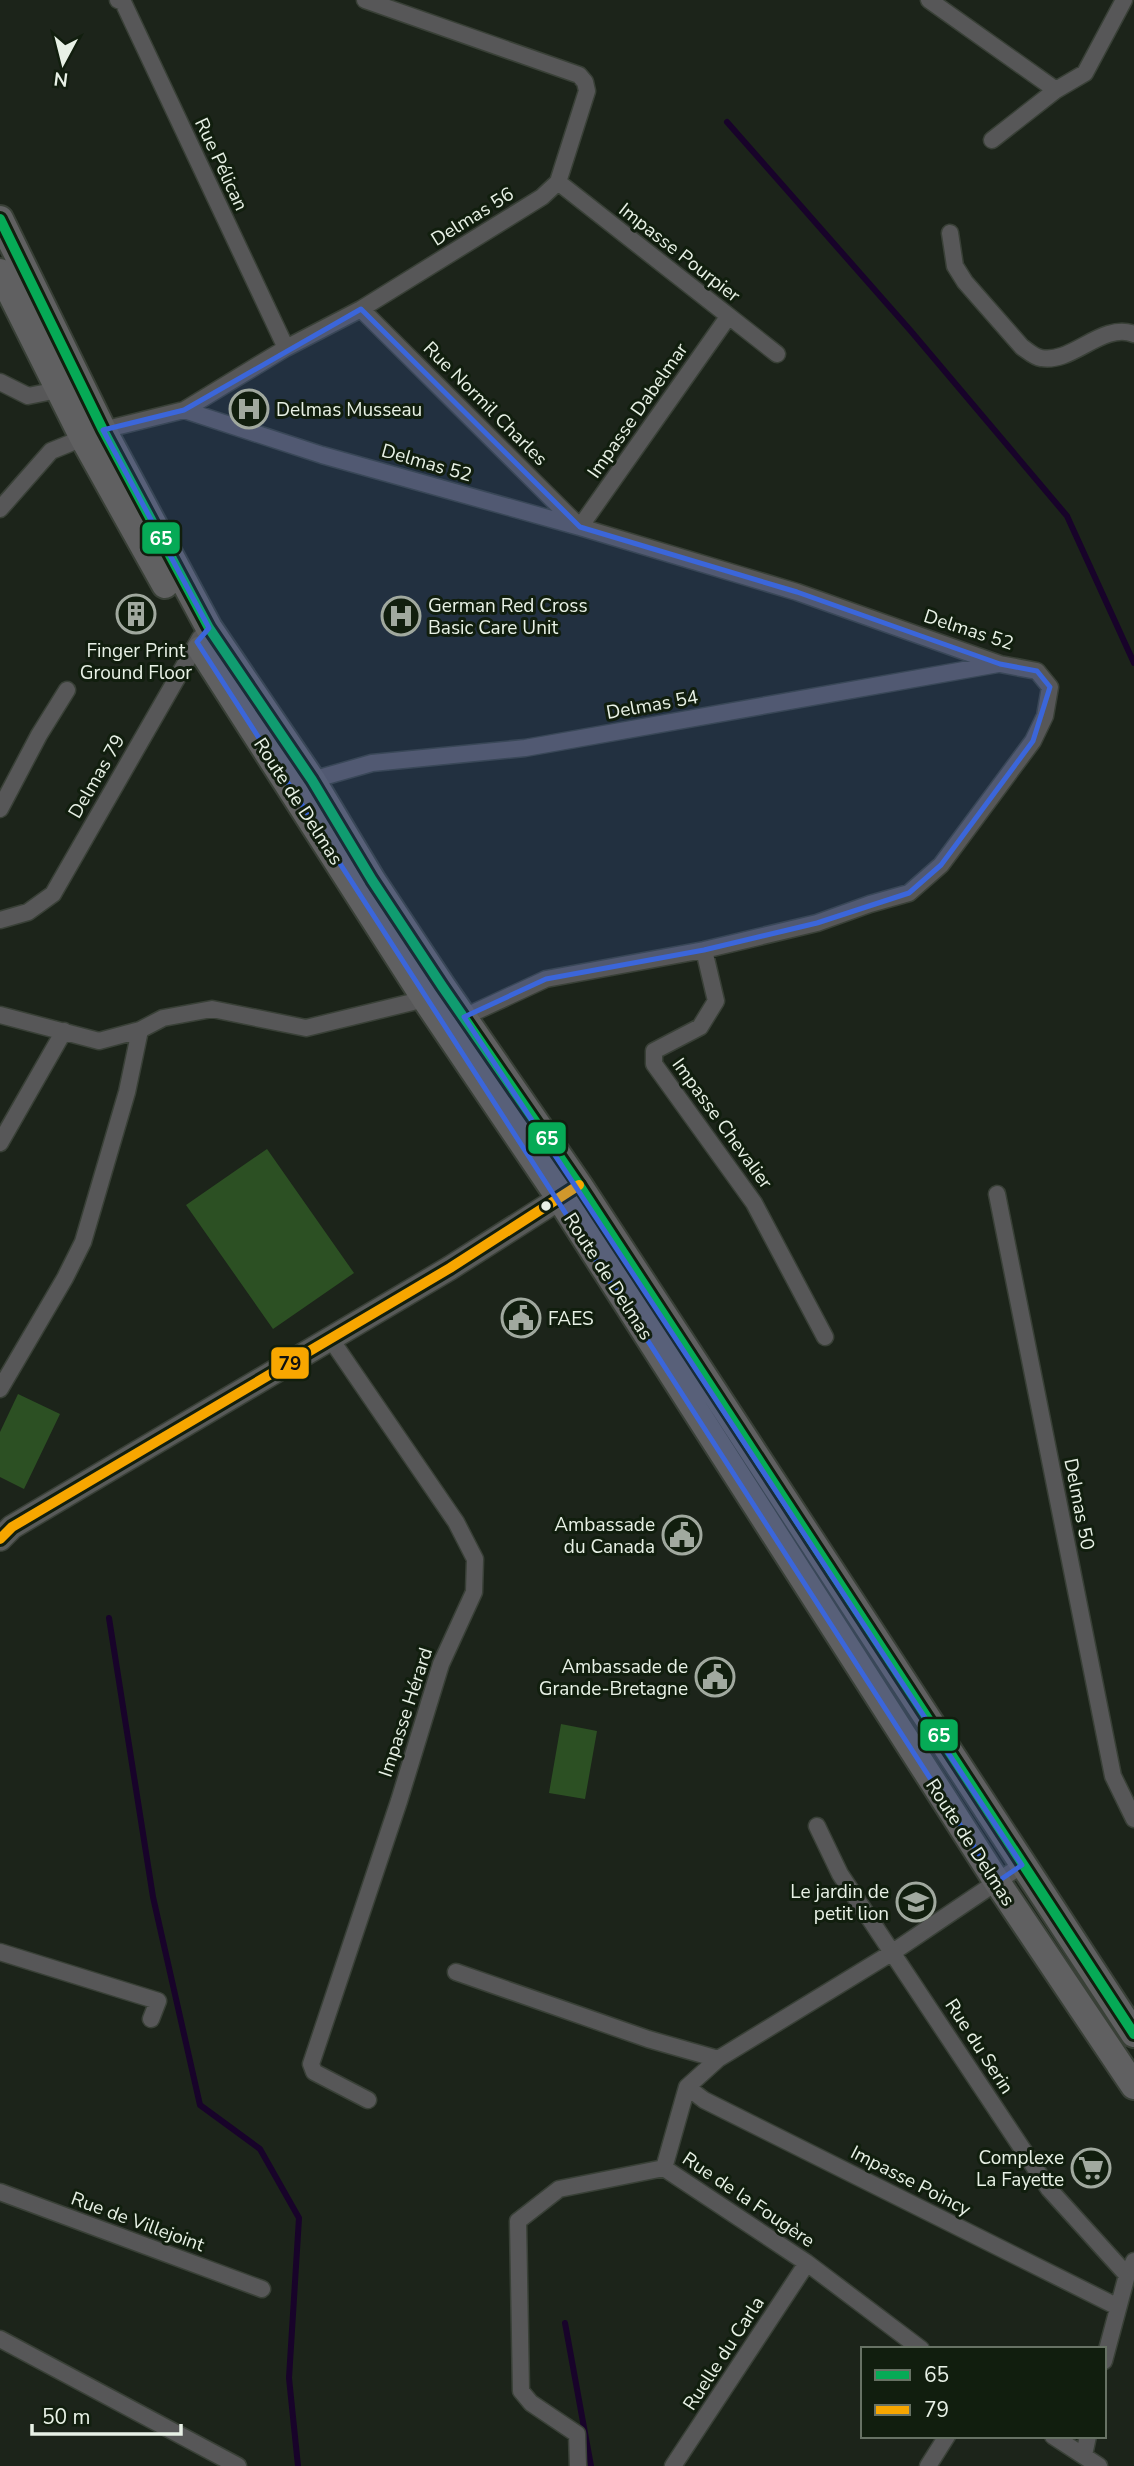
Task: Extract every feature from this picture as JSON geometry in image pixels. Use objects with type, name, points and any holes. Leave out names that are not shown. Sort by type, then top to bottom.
[{"type":"main road","name":"Route de Delmas","points":[[0,219],[93,434],[203,635],[434,993],[1134,2034]]},
{"type":"main road","name":"Route de Delmas","points":[[0,272],[58,390],[93,434]]},
{"type":"main road","name":"Route de Delmas","points":[[203,635],[312,780],[372,880],[434,993],[464,1017],[997,1882],[1134,2086]]},
{"type":"street","name":"Rue Pélican","points":[[118,0],[123,2],[286,348]]},
{"type":"street","points":[[365,0],[579,75],[585,82],[587,91],[558,182]]},
{"type":"street","points":[[929,0],[1056,90]]},
{"type":"street","points":[[992,140],[1056,90],[1085,73],[1124,0]]},
{"type":"street","name":"Delmas 56","points":[[0,509],[51,451],[93,434],[184,410],[286,348],[362,309],[542,197],[558,182]]},
{"type":"street","name":"Impasse Pourpier","points":[[558,182],[777,354]]},
{"type":"street","points":[[950,233],[955,265],[965,282],[1022,347],[1034,355],[1043,359],[1057,356],[1115,331],[1134,334]]},
{"type":"street","name":"Rue Normil Charles","points":[[362,309],[580,527]]},
{"type":"street","name":"Impasse Dabelmar","points":[[580,527],[728,317]]},
{"type":"street","points":[[0,382],[28,396],[58,390]]},
{"type":"street","name":"Delmas 52","points":[[184,410],[322,455],[580,527],[797,593],[1000,664],[1037,671],[1050,687],[1045,716],[1033,741],[942,865],[909,892],[817,923],[704,950],[546,979],[464,1017]]},
{"type":"street","name":"Delmas 79","points":[[0,919],[28,912],[53,894],[203,635]]},
{"type":"street","name":"Delmas 54","points":[[312,780],[372,763],[525,748],[1000,664]]},
{"type":"street","points":[[0,809],[39,735],[67,690]]},
{"type":"street","name":"Impasse Chevalier","points":[[704,950],[716,1001],[700,1027],[654,1051],[654,1064],[754,1203],[825,1337]]},
{"type":"street","points":[[0,1015],[99,1041],[140,1030],[163,1018],[212,1009],[306,1028],[434,993]]},
{"type":"street","points":[[0,1389],[83,1242],[127,1092],[140,1030]]},
{"type":"street","points":[[0,1143],[64,1031]]},
{"type":"street","points":[[0,1539],[12,1528],[450,1268],[570,1192]]},
{"type":"street","name":"Delmas 50","points":[[997,1194],[1113,1776],[1134,1819]]},
{"type":"street","name":"Impasse Hérard","points":[[330,1338],[456,1522],[475,1559],[474,1592],[441,1664],[399,1801],[311,2064],[314,2072],[369,2100]]},
{"type":"street","name":"Rue du Serin","points":[[817,1826],[840,1874],[1049,2189],[1131,2268]]},
{"type":"street","points":[[664,2168],[687,2087],[718,2059],[893,1952],[1022,1865]]},
{"type":"street","points":[[0,1952],[158,2001],[152,2019]]},
{"type":"street","points":[[456,1972],[648,2039],[718,2059]]},
{"type":"street","name":"Impasse Poincy","points":[[687,2087],[704,2100],[1118,2307]]},
{"type":"street","name":"Rue de la Fougère","points":[[578,2466],[577,2434],[531,2403],[521,2391],[518,2221],[559,2189],[664,2168],[807,2263],[918,2347]]},
{"type":"street","name":"Rue de Villejoint","points":[[0,2193],[262,2289]]},
{"type":"street","name":"Ruelle du Carla","points":[[673,2466],[807,2263]]},
{"type":"street","points":[[1106,2353],[1131,2268]]},
{"type":"street","points":[[0,2339],[238,2466]]},
{"type":"street","points":[[928,2466],[946,2438]]},
{"type":"street","points":[[1056,2438],[1099,2466]]},
{"type":"street","points":[[1084,2455],[1088,2438]]},
{"type":"highlighted area","points":[[361,309],[580,527],[797,592],[1000,664],[1037,671],[1050,687],[1033,741],[941,865],[909,893],[817,923],[704,950],[546,979],[464,1017],[1022,1865],[997,1882],[197,642],[209,628],[103,430],[184,410]]},
{"type":"green space","points":[[267,1149],[354,1273],[273,1329],[186,1205]]},
{"type":"green space","points":[[18,1394],[60,1414],[24,1489],[0,1477],[0,1432]]},
{"type":"green space","points":[[561,1724],[597,1731],[585,1799],[549,1793]]},
{"type":"waterway","points":[[727,122],[910,330],[1067,516],[1134,663]]},
{"type":"waterway","points":[[109,1618],[153,1897],[200,2105],[260,2149],[299,2218],[289,2378],[298,2466]]},
{"type":"waterway","points":[[565,2323],[591,2466]]},
{"type":"transit line","name":"65","points":[[0,219],[103,430],[209,628],[312,780],[372,880],[442,986],[579,1185],[1134,2034]]},
{"type":"transit line","name":"79","points":[[0,1539],[12,1527],[450,1268],[579,1185]]},
{"type":"place","name":"Delmas Musseau","points":[[249,409]]},
{"type":"place","name":"Finger Print Ground Floor","points":[[136,614]]},
{"type":"place","name":"German Red Cross Basic Care Unit","points":[[401,616]]},
{"type":"place","name":"FAES","points":[[521,1318]]},
{"type":"place","name":"Ambassade du Canada","points":[[682,1535]]},
{"type":"place","name":"Ambassade de Grande-Bretagne","points":[[715,1677]]},
{"type":"place","name":"Le jardin de petit lion","points":[[916,1902]]},
{"type":"place","name":"Complexe La Fayette","points":[[1091,2168]]}]
